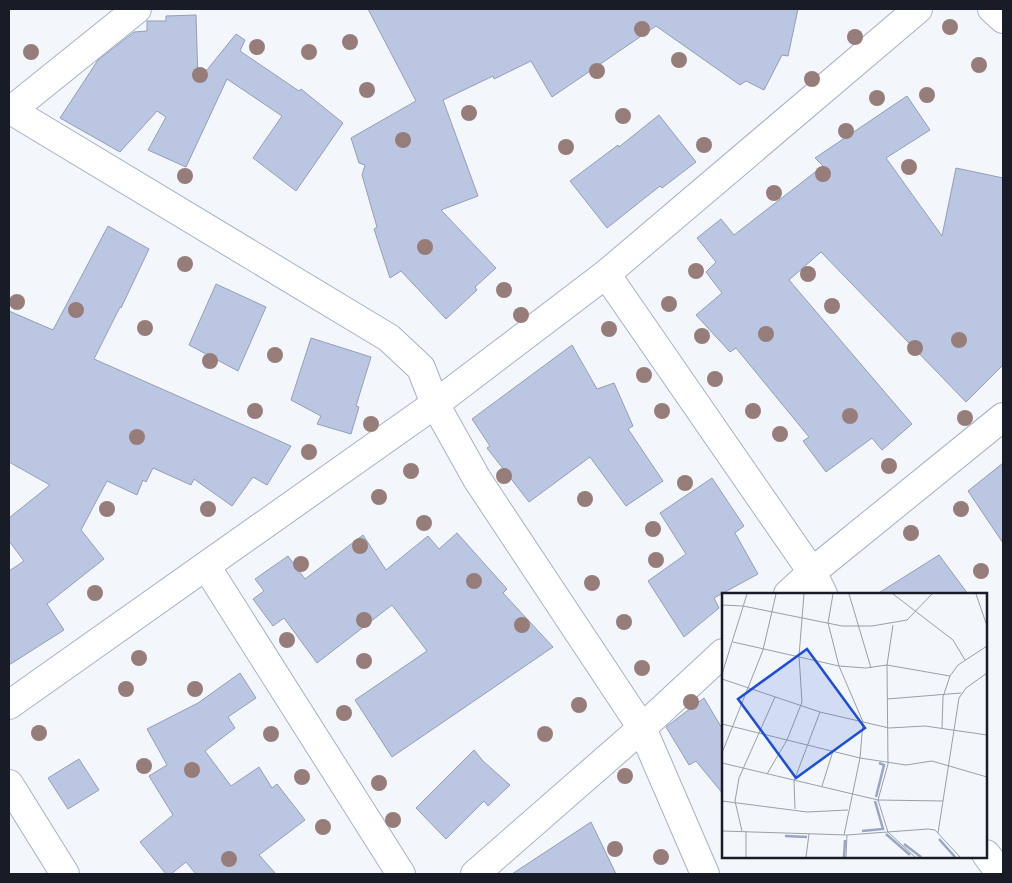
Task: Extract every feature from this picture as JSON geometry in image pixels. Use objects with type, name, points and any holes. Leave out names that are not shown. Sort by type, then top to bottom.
[{"type":"street","points":[[137,9],[9,111],[390,338],[421,368],[434,404],[477,479],[642,728],[705,874]]},
{"type":"street","points":[[9,705],[434,404],[606,274],[918,9]]},
{"type":"street","points":[[992,9],[1003,19]]},
{"type":"street","points":[[606,274],[818,583]]},
{"type":"street","points":[[791,593],[818,583],[1003,417]]},
{"type":"street","points":[[206,566],[401,874]]},
{"type":"street","points":[[475,874],[642,728],[722,655]]},
{"type":"street","points":[[9,784],[65,874]]},
{"type":"street","points":[[987,855],[1000,874]]},
{"type":"building","points":[[368,9],[798,9],[788,56],[782,55],[764,90],[746,81],[740,85],[656,26],[552,97],[531,61],[494,79],[493,76],[443,100],[478,196],[441,210],[496,268],[475,287],[477,290],[446,319],[401,271],[390,278],[374,229],[377,227],[362,175],[365,165],[359,163],[351,138],[416,101]]},
{"type":"building","points":[[196,15],[198,81],[236,34],[245,40],[240,51],[299,91],[301,89],[343,123],[296,191],[253,158],[282,116],[227,79],[186,167],[148,150],[166,117],[157,111],[120,152],[60,118],[98,60],[134,32],[147,31],[147,21],[166,21],[166,16]]},
{"type":"building","points":[[907,96],[930,130],[886,158],[942,236],[956,168],[1003,178],[1003,365],[966,402],[821,252],[789,280],[912,424],[882,450],[872,438],[826,472],[803,441],[809,437],[736,348],[730,352],[696,315],[722,293],[706,272],[716,262],[697,238],[721,219],[734,235],[823,166],[815,158]]},
{"type":"building","points":[[659,115],[696,162],[662,188],[660,186],[607,228],[570,181],[618,145],[619,147]]},
{"type":"building","points":[[108,226],[149,249],[94,359],[291,446],[267,485],[253,477],[232,506],[194,479],[191,485],[153,468],[146,482],[143,480],[137,495],[107,481],[81,530],[104,559],[47,604],[64,630],[9,665],[9,571],[24,561],[9,541],[9,518],[50,485],[9,462],[9,311],[53,330]]},
{"type":"building","points":[[216,284],[266,307],[238,371],[189,345]]},
{"type":"building","points":[[311,338],[371,357],[356,406],[359,407],[351,434],[317,424],[321,416],[291,400]]},
{"type":"building","points":[[572,345],[597,389],[614,383],[633,426],[628,429],[663,481],[626,506],[590,457],[529,502],[487,448],[490,446],[472,419]]},
{"type":"building","points":[[1003,463],[1003,543],[968,491]]},
{"type":"building","points":[[712,478],[744,526],[735,533],[758,574],[714,598],[719,608],[684,637],[648,581],[686,554],[660,513]]},
{"type":"building","points":[[457,533],[507,589],[503,593],[553,647],[392,757],[355,700],[427,651],[392,605],[317,663],[284,618],[273,626],[253,599],[264,591],[255,579],[288,556],[305,579],[363,535],[386,570],[428,536],[439,549]]},
{"type":"building","points":[[939,555],[967,593],[879,593]]},
{"type":"building","points":[[240,673],[256,698],[228,717],[235,728],[205,751],[231,786],[259,767],[272,788],[277,784],[305,820],[259,855],[276,874],[196,874],[186,862],[171,874],[166,874],[140,842],[173,815],[149,776],[167,765],[147,729],[198,703]]},
{"type":"building","points":[[704,698],[722,728],[722,793],[696,761],[689,765],[666,727]]},
{"type":"building","points":[[474,750],[483,761],[510,785],[488,806],[484,801],[446,839],[416,808]]},
{"type":"building","points":[[79,759],[99,790],[68,809],[48,778]]},
{"type":"building","points":[[591,822],[616,874],[512,874]]}]
